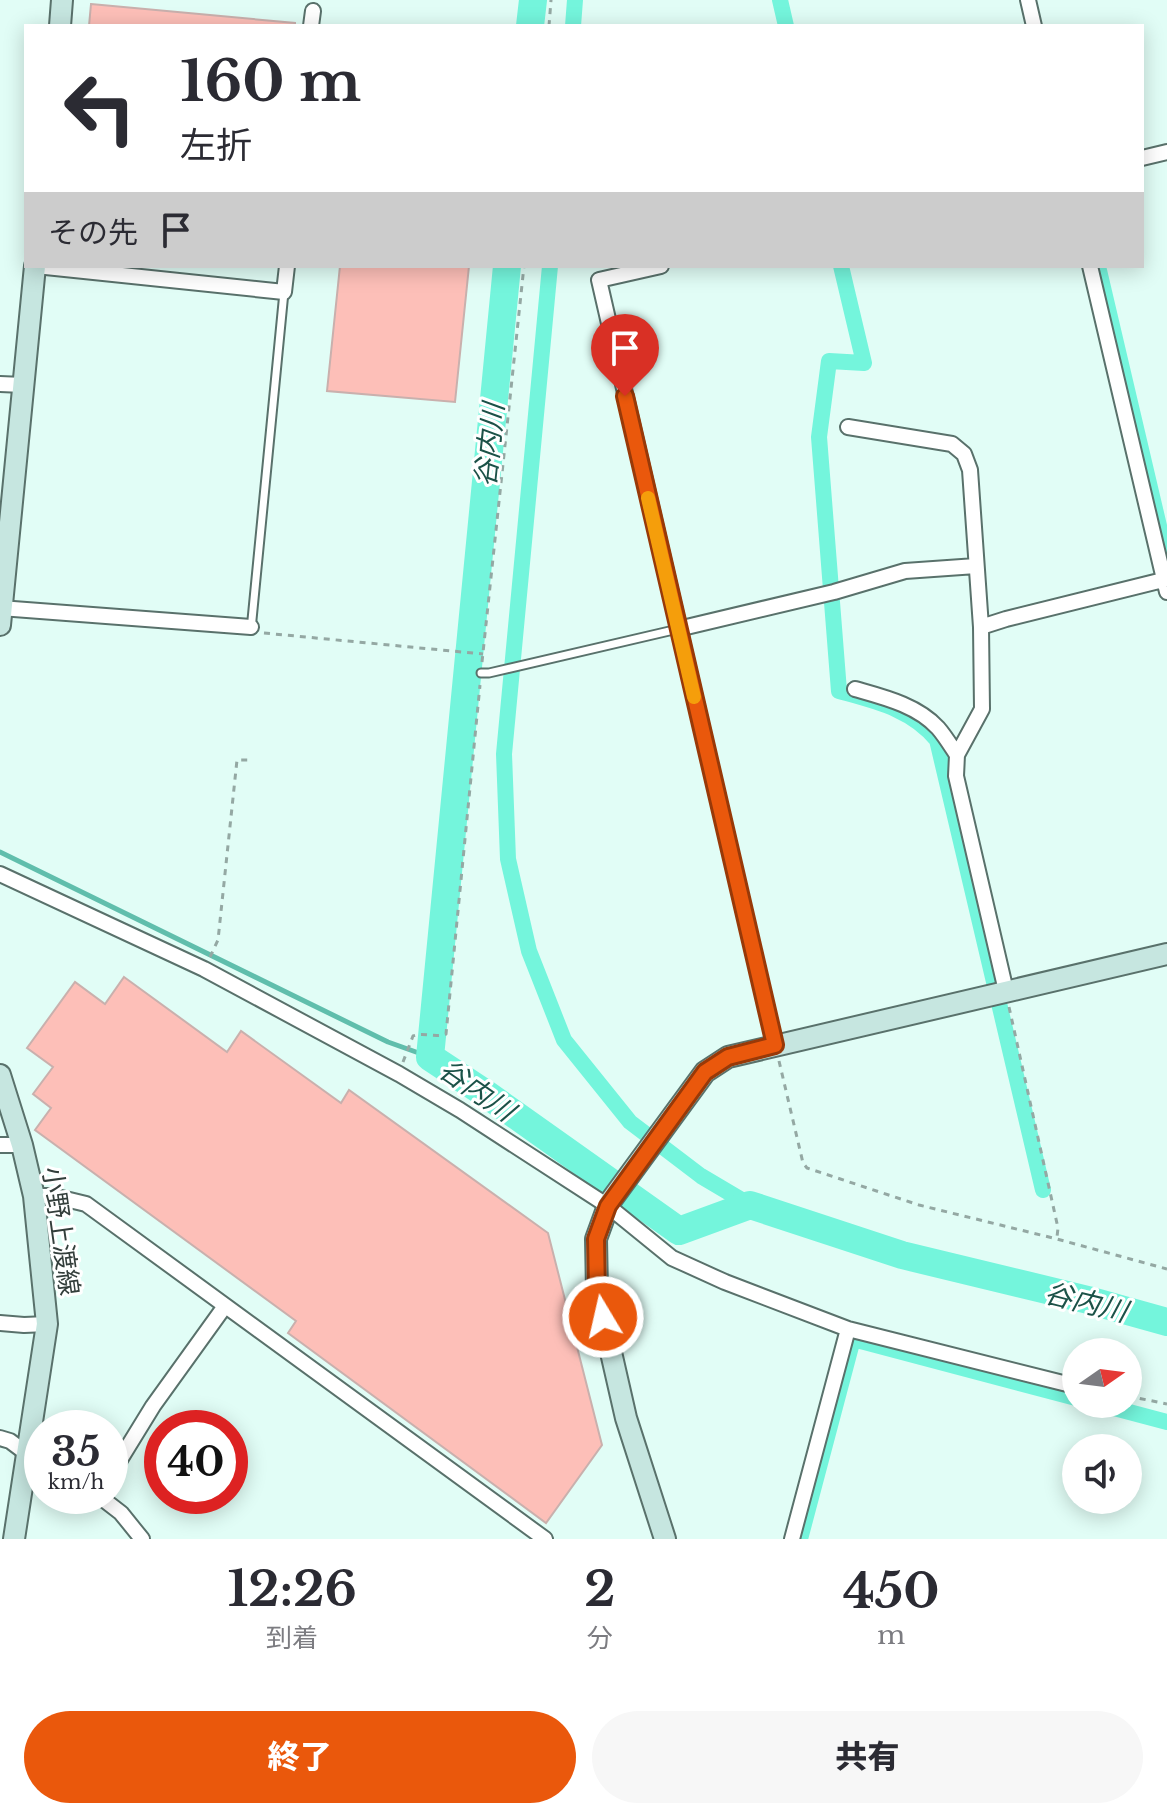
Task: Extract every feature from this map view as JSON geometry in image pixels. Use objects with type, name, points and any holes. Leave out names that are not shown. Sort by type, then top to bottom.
[{"type":"street","points":[[60,24],[62,0]]},
{"type":"street","points":[[1028,0],[1034,24]]},
{"type":"street","points":[[1144,158],[1167,152]]},
{"type":"street","points":[[36,268],[1,613],[251,630]]},
{"type":"street","points":[[55,268],[284,292],[287,268]]},
{"type":"street","points":[[652,268],[599,280],[775,1045]]},
{"type":"street","points":[[981,627],[1166,584],[1090,268]]},
{"type":"street","points":[[0,384],[23,385]]},
{"type":"street","points":[[848,427],[952,444],[964,454],[970,470],[981,627],[982,709],[957,755],[956,776],[1006,991]]},
{"type":"street","points":[[678,629],[834,592],[905,571],[976,566]]},
{"type":"street","points":[[855,689],[891,699],[920,713],[936,726],[957,755]]},
{"type":"street","points":[[0,874],[204,969],[385,1066],[610,1203],[672,1258],[725,1282],[848,1329],[1062,1383]]},
{"type":"street","points":[[665,1539],[626,1418],[597,1291],[596,1239],[610,1203],[705,1072],[728,1057],[1167,954]]},
{"type":"street","name":"小野上渡線","points":[[0,1075],[34,1196],[47,1324],[39,1410]]},
{"type":"street","points":[[0,1145],[22,1145]]},
{"type":"street","points":[[34,1196],[53,1196],[86,1204],[545,1539]]},
{"type":"street","points":[[128,1447],[153,1406],[225,1306]]},
{"type":"street","points":[[0,1323],[47,1324]]},
{"type":"street","points":[[792,1539],[848,1329]]},
{"type":"street","points":[[0,1438],[24,1452]]},
{"type":"street","name":"小野上渡線","points":[[14,1539],[24,1501]]},
{"type":"street","points":[[122,1514],[142,1539]]},
{"type":"lane","points":[[251,630],[284,292]]},
{"type":"lane","points":[[481,673],[678,629]]},
{"type":"path","points":[[549,24],[551,0]]},
{"type":"path","points":[[402,1065],[413,1036],[446,1034],[481,654],[524,268]]},
{"type":"path","points":[[251,630],[481,654]]},
{"type":"path","points":[[214,948],[218,940],[237,760],[251,760]]},
{"type":"path","points":[[1006,991],[1058,1228],[1057,1239]]},
{"type":"path","points":[[775,1045],[803,1163],[807,1168],[919,1205],[1167,1269]]},
{"type":"path","points":[[1142,1399],[1167,1404]]},
{"type":"building","points":[[91,4],[295,23],[295,24],[89,24]]},
{"type":"building","points":[[340,268],[469,268],[455,402],[327,391]]},
{"type":"building","points":[[124,977],[227,1052],[241,1031],[341,1103],[349,1090],[548,1233],[602,1445],[546,1523],[288,1333],[296,1321],[35,1130],[51,1108],[33,1094],[53,1067],[27,1048],[75,982],[105,1004]]},
{"type":"waterway","name":"谷内川","points":[[530,24],[533,0]]},
{"type":"waterway","points":[[573,24],[575,0]]},
{"type":"waterway","points":[[780,0],[786,24]]},
{"type":"waterway","name":"谷内川","points":[[507,268],[430,1057],[679,1231],[750,1205],[902,1255],[1167,1322]]},
{"type":"waterway","points":[[550,268],[504,754],[508,859],[529,951],[564,1040],[630,1122],[701,1176],[750,1205]]},
{"type":"waterway","points":[[841,268],[864,363],[829,361],[819,437],[839,691],[904,714],[927,729],[937,740],[1043,1190]]},
{"type":"waterway","points":[[1098,268],[1167,560]]},
{"type":"waterway","points":[[0,852],[388,1042],[430,1057]]},
{"type":"waterway","points":[[800,1539],[853,1339],[1062,1394]]},
{"type":"waterway","points":[[1142,1415],[1167,1422]]},
{"type":"slow traffic","points":[[648,498],[694,697]]},
{"type":"route","points":[[603,1317],[597,1291],[596,1239],[608,1206],[705,1072],[728,1057],[775,1045],[625,396]]}]
